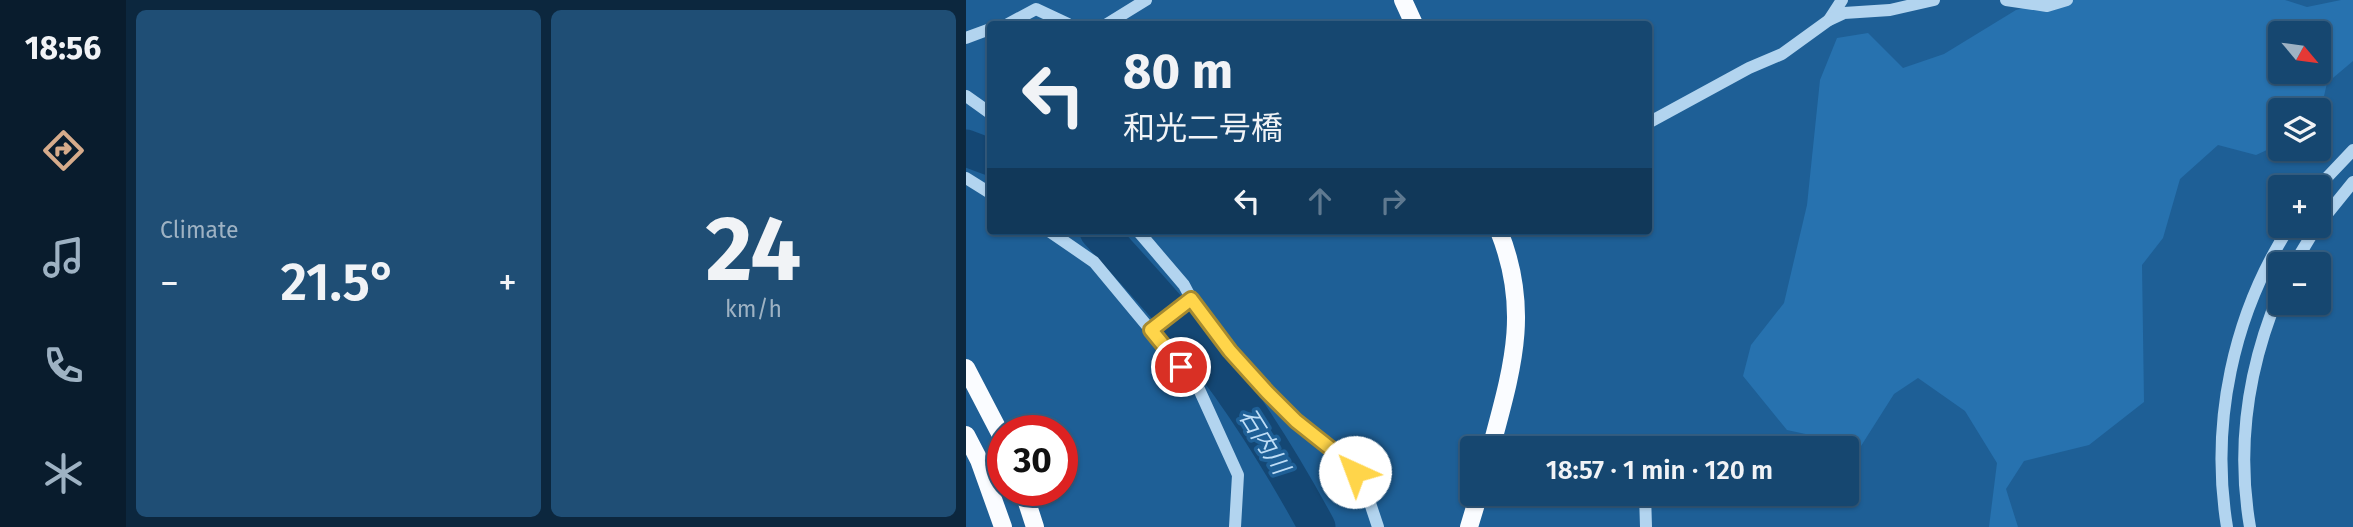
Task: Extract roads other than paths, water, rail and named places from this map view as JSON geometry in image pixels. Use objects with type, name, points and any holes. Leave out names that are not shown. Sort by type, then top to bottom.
[{"type":"main road","points":[[1403,0],[1414,21]]},
{"type":"main road","points":[[1495,436],[1513,366],[1517,337],[1516,301],[1500,235]]},
{"type":"main road","points":[[966,368],[990,415]]},
{"type":"main road","points":[[966,435],[979,460],[1003,527]]},
{"type":"main road","points":[[1028,506],[1035,527]]},
{"type":"main road","points":[[1469,527],[1475,506]]},
{"type":"street","points":[[1112,21],[1146,0]]},
{"type":"street","points":[[1829,20],[1842,0]]},
{"type":"street","points":[[1652,121],[1749,68],[1786,52],[1829,20],[1844,13],[1886,11],[1934,0]]},
{"type":"street","points":[[2006,0],[2047,6],[2067,0]]},
{"type":"street","points":[[1014,21],[1036,9],[1062,21]]},
{"type":"street","points":[[966,38],[987,31]]},
{"type":"street","points":[[966,96],[987,111]]},
{"type":"street","points":[[2329,175],[2353,150]]},
{"type":"street","points":[[966,178],[987,191]]},
{"type":"street","points":[[2331,209],[2353,182]]},
{"type":"street","points":[[1055,235],[1094,262],[1198,387],[1237,470],[1239,485],[1235,527]]},
{"type":"street","points":[[1141,235],[1184,285],[1190,300],[1230,351],[1296,421],[1340,456],[1355,472],[1366,491],[1378,527]]},
{"type":"street","points":[[2227,527],[2221,475],[2221,441],[2230,372],[2249,305],[2283,238]]},
{"type":"street","points":[[1152,329],[1190,300]]},
{"type":"street","points":[[2250,527],[2244,475],[2247,409],[2260,344],[2271,315]]},
{"type":"street","points":[[1645,506],[1646,527]]},
{"type":"waterway","name":"石内川","points":[[966,148],[987,156]]},
{"type":"waterway","name":"石内川","points":[[1102,235],[1183,326],[1230,386],[1276,455],[1317,527]]}]
